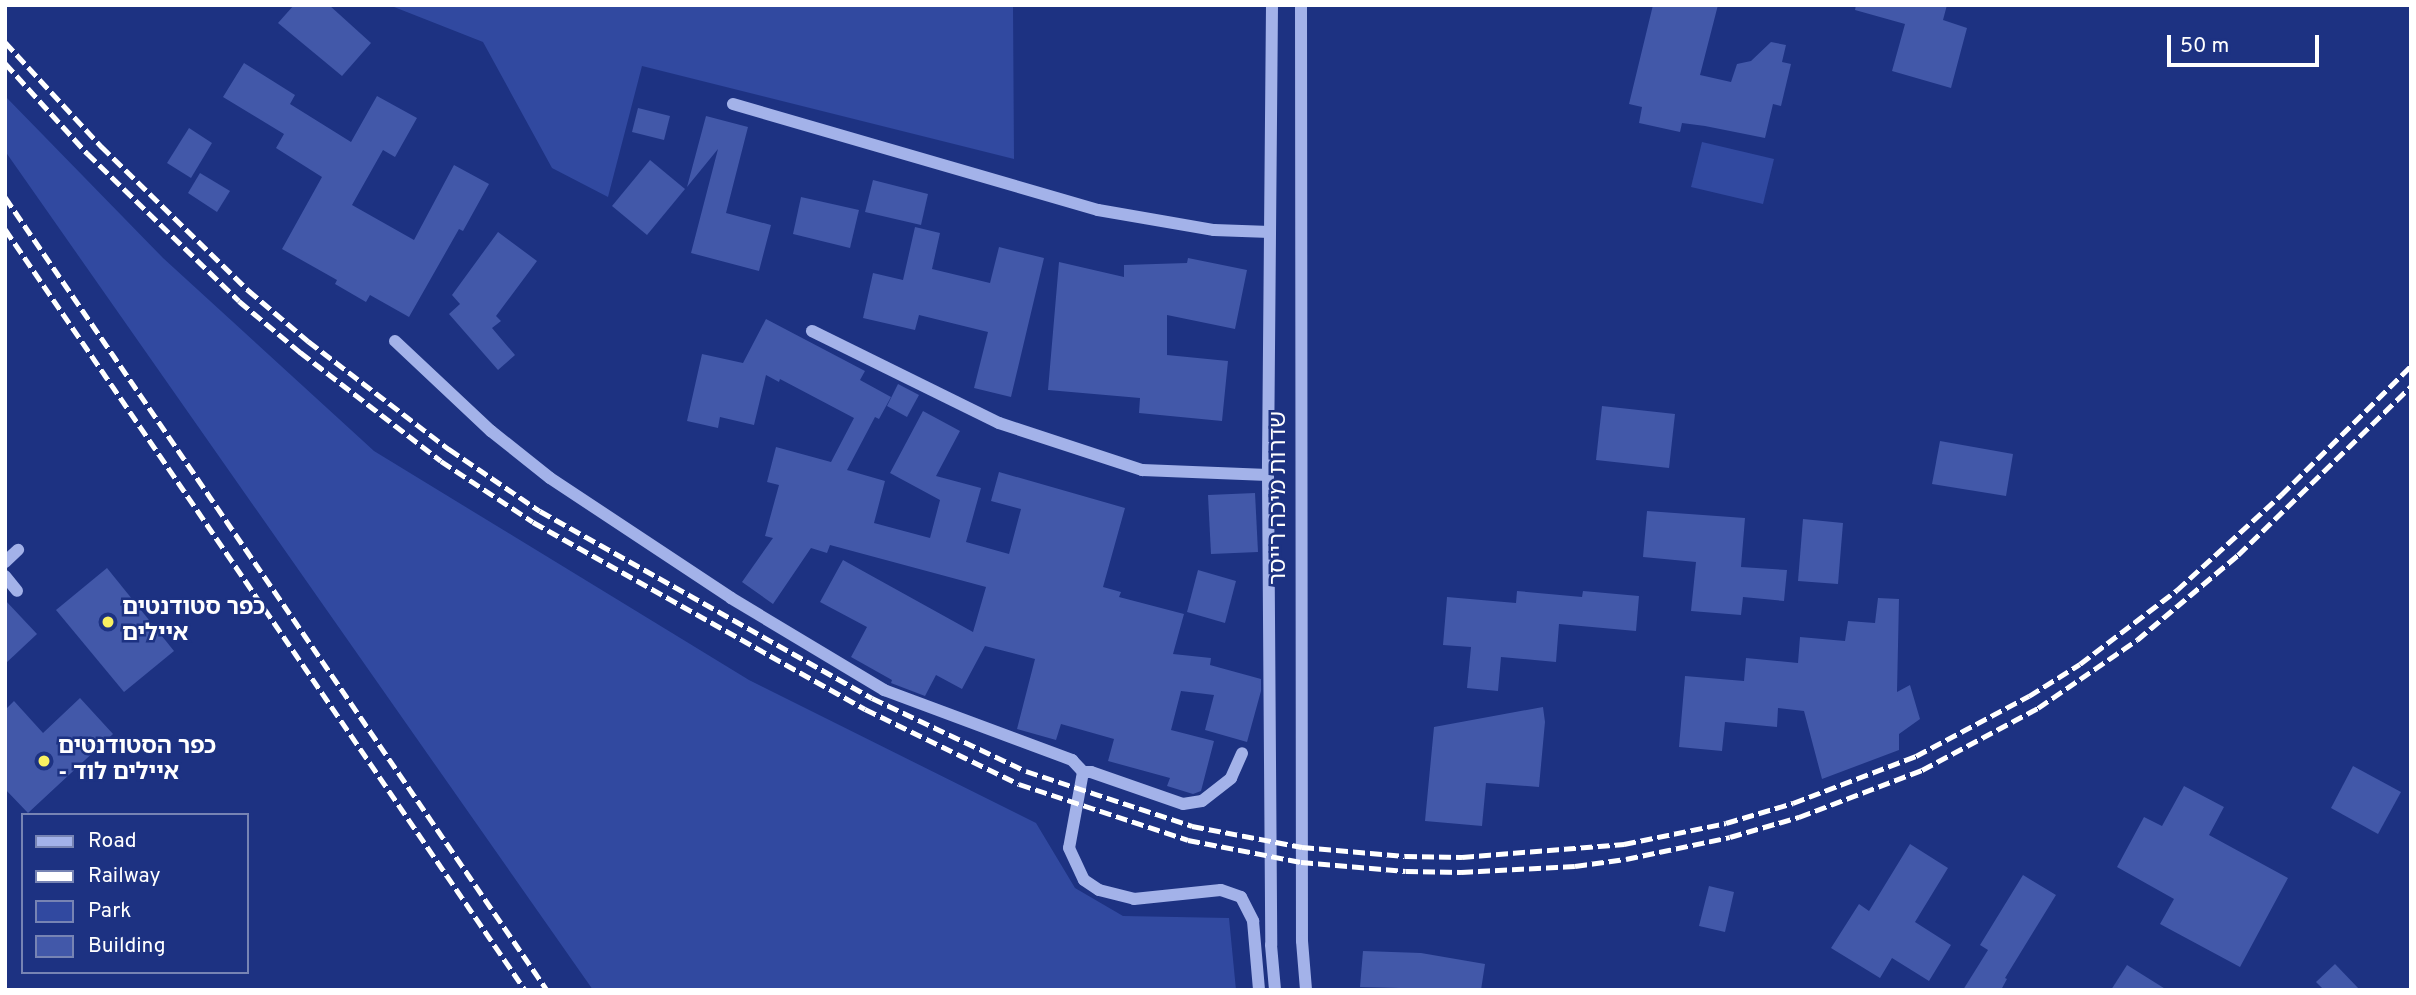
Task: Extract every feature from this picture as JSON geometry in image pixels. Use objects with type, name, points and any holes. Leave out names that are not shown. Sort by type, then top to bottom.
[{"type":"street","name":"שדרות מיכה רייסר","points":[[1272,5],[1268,475],[1271,945],[1275,990]]},
{"type":"street","name":"שדרות מיכה רייסר","points":[[1301,5],[1301,941],[1306,990]]},
{"type":"street","points":[[733,104],[1098,210],[1214,230],[1270,232]]},
{"type":"street","points":[[812,331],[999,423],[1142,470],[1268,475]]},
{"type":"street","points":[[395,341],[491,431],[550,478],[731,598],[884,690],[1072,760],[1083,772],[1091,772],[1183,804],[1212,796],[1231,778],[1242,753]]},
{"type":"street","points":[[5,562],[18,550]]},
{"type":"street","points":[[5,576],[17,591]]},
{"type":"street","points":[[1083,772],[1069,848],[1084,880],[1099,890],[1134,899],[1221,890],[1241,897],[1253,921],[1259,990]]},
{"type":"green space","points":[[389,5],[1013,5],[1014,159],[642,66],[608,197],[552,168],[483,42]]},
{"type":"green space","points":[[5,96],[163,258],[374,451],[749,680],[1036,823],[1075,888],[1123,916],[1229,918],[1236,990],[593,990],[5,151]]},
{"type":"green space","points":[[1702,142],[1774,159],[1763,204],[1691,187]]},
{"type":"building","points":[[294,5],[329,5],[371,43],[342,76],[278,23]]},
{"type":"building","points":[[1653,5],[1718,5],[1700,75],[1731,82],[1737,64],[1751,61],[1771,42],[1786,45],[1782,62],[1791,64],[1781,106],[1773,104],[1765,138],[1682,123],[1680,132],[1639,123],[1642,107],[1629,104]]},
{"type":"building","points":[[1856,5],[1947,5],[1943,20],[1967,28],[1951,88],[1892,71],[1905,24],[1855,10]]},
{"type":"building","points":[[244,63],[295,95],[290,104],[351,142],[377,96],[417,118],[395,157],[383,150],[352,205],[414,240],[454,165],[489,184],[463,231],[459,229],[409,317],[370,295],[366,302],[335,284],[337,280],[282,249],[322,177],[276,148],[284,134],[223,97]]},
{"type":"building","points":[[638,108],[670,116],[664,140],[632,132]]},
{"type":"building","points":[[706,116],[748,127],[726,213],[771,225],[759,271],[691,253],[718,149],[687,187]]},
{"type":"building","points":[[189,128],[212,143],[191,178],[167,163]]},
{"type":"building","points":[[650,160],[685,189],[647,235],[612,206]]},
{"type":"building","points":[[200,173],[230,191],[217,212],[188,193]]},
{"type":"building","points":[[873,180],[928,194],[921,225],[865,212]]},
{"type":"building","points":[[801,197],[859,210],[850,248],[793,234]]},
{"type":"building","points":[[915,227],[940,233],[932,269],[990,283],[999,247],[1044,258],[1011,397],[974,388],[988,332],[919,315],[915,330],[863,318],[873,273],[903,280]]},
{"type":"building","points":[[498,232],[537,261],[496,316],[501,321],[492,328],[515,355],[498,370],[449,314],[460,304],[452,295]]},
{"type":"building","points":[[1188,258],[1247,270],[1235,329],[1167,315],[1167,355],[1228,361],[1222,421],[1139,413],[1140,398],[1048,390],[1059,262],[1124,277],[1124,265],[1187,263]]},
{"type":"building","points":[[766,319],[865,371],[860,380],[891,397],[879,419],[875,417],[847,470],[885,481],[874,523],[930,538],[940,500],[890,473],[923,411],[960,431],[936,476],[981,488],[966,542],[1009,554],[1021,509],[991,501],[999,472],[1125,508],[1103,587],[1121,592],[1119,597],[1184,614],[1173,654],[1211,658],[1210,665],[1261,679],[1261,691],[1247,742],[1205,730],[1214,695],[1181,691],[1171,730],[1214,741],[1201,791],[1193,794],[1167,786],[1170,778],[1108,761],[1114,739],[1061,724],[1056,740],[1017,729],[1035,659],[985,646],[962,689],[936,675],[925,696],[891,683],[892,680],[851,657],[867,627],[820,602],[843,560],[973,632],[986,587],[830,545],[827,553],[811,548],[773,604],[742,582],[773,538],[765,536],[779,485],[767,482],[776,447],[831,462],[854,418],[780,379],[779,382],[766,375],[754,425],[720,417],[718,428],[687,421],[702,354],[743,363]]},
{"type":"building","points":[[898,384],[919,395],[907,417],[887,406]]},
{"type":"building","points":[[1602,406],[1675,414],[1669,468],[1596,460]]},
{"type":"building","points":[[1940,441],[2013,454],[2006,496],[1932,484]]},
{"type":"building","points":[[1255,493],[1258,552],[1211,554],[1208,495]]},
{"type":"building","points":[[1647,511],[1745,518],[1741,567],[1787,570],[1784,601],[1743,597],[1741,615],[1691,611],[1696,562],[1643,557]]},
{"type":"building","points":[[1803,519],[1843,523],[1838,584],[1798,581]]},
{"type":"building","name":"כפר סטודנטים איילים","points":[[107,568],[174,651],[124,692],[56,610]]},
{"type":"building","points":[[1198,570],[1236,581],[1225,623],[1187,612]]},
{"type":"building","points":[[1517,591],[1582,597],[1583,591],[1639,596],[1636,631],[1559,624],[1556,662],[1501,657],[1498,691],[1467,688],[1471,647],[1443,645],[1447,597],[1516,603]]},
{"type":"building","points":[[1878,598],[1899,599],[1897,692],[1910,685],[1920,719],[1899,734],[1899,750],[1822,779],[1804,711],[1778,708],[1777,727],[1725,722],[1722,751],[1679,747],[1685,676],[1744,681],[1746,658],[1798,663],[1800,637],[1845,641],[1848,621],[1875,623]]},
{"type":"building","points":[[5,600],[37,634],[5,664]]},
{"type":"building","name":"כפר הסטודנטים - איילים לוד","points":[[80,698],[113,734],[28,813],[5,789],[5,710],[14,701],[43,733]]},
{"type":"building","points":[[1543,707],[1545,722],[1539,787],[1486,783],[1482,826],[1425,821],[1434,727]]},
{"type":"building","points":[[2353,766],[2401,792],[2378,834],[2331,808]]},
{"type":"building","points":[[2184,786],[2224,807],[2209,835],[2288,878],[2240,967],[2160,924],[2174,899],[2117,867],[2144,817],[2162,826]]},
{"type":"building","points":[[1910,844],[1948,868],[1915,922],[1951,945],[1929,981],[1892,958],[1880,978],[1831,948],[1859,904],[1869,911]]},
{"type":"building","points":[[2023,875],[2056,895],[2005,978],[2007,979],[2001,990],[1963,990],[1988,950],[1980,945]]},
{"type":"building","points":[[1709,886],[1734,892],[1725,932],[1699,926]]},
{"type":"building","points":[[1363,951],[1421,953],[1485,964],[1481,990],[1360,987]]},
{"type":"building","points":[[2335,964],[2360,990],[2324,990],[2316,982]]},
{"type":"building","points":[[2127,965],[2167,990],[2111,990]]},
{"type":"railway","points":[[5,42],[101,146],[248,290],[308,341],[449,449],[540,511],[872,698],[1026,771],[1192,826],[1302,847],[1405,856],[1462,857],[1624,844],[1726,823],[1793,803],[1916,756],[2029,696],[2080,664],[2177,590],[2281,495],[2411,366]]},
{"type":"railway","points":[[5,63],[87,153],[239,301],[300,352],[441,461],[533,522],[865,709],[1019,784],[1188,840],[1301,862],[1406,871],[1461,872],[1575,866],[1626,859],[1730,837],[1799,817],[1922,770],[2038,708],[2137,640],[2238,555],[2411,386]]},
{"type":"railway","points":[[5,197],[547,990]]},
{"type":"railway","points":[[5,229],[525,990]]},
{"type":"place","name":"כפר סטודנטים איילים","points":[[108,622]]},
{"type":"place","name":"כפר הסטודנטים - איילים לוד","points":[[44,761]]}]
